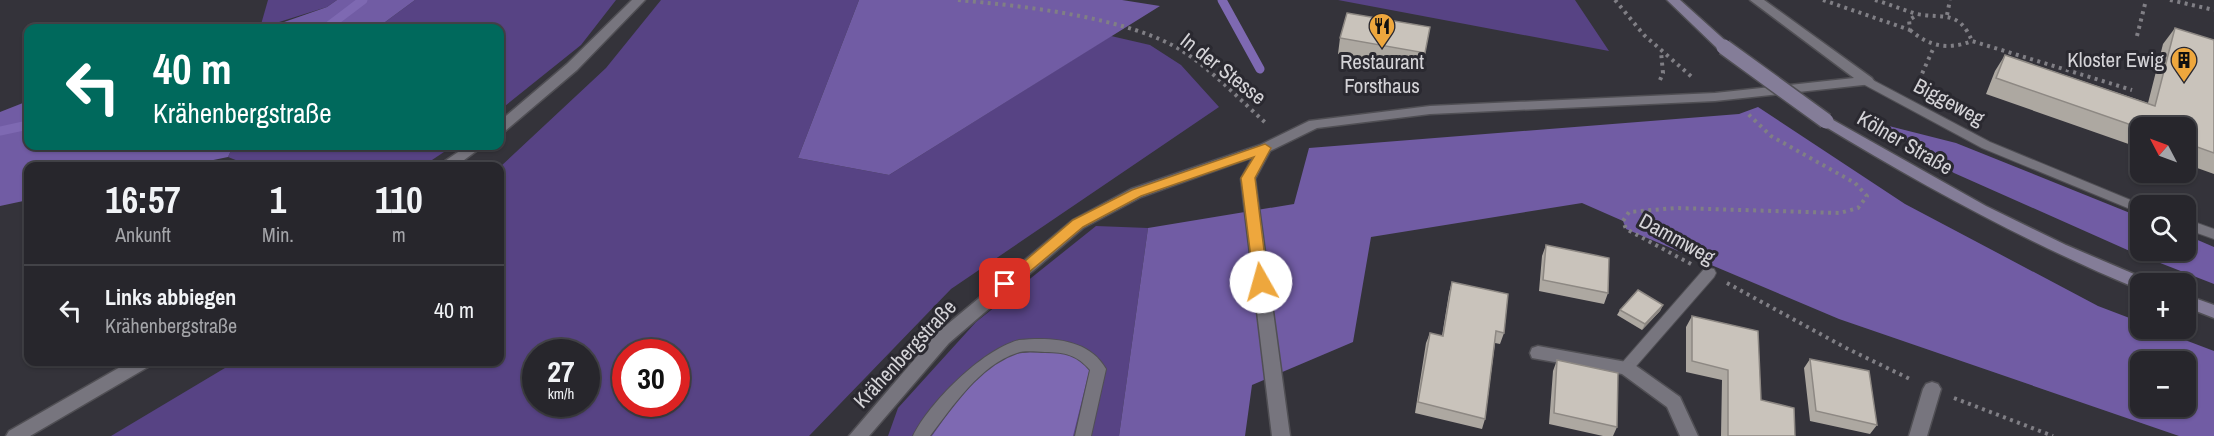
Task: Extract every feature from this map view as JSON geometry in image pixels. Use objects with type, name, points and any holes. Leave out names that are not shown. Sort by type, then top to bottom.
[{"type":"main road","name":"Kölner Straße","points":[[1672,0],[1725,48],[1826,121],[1916,176],[2002,221],[2130,279]]},
{"type":"main road","points":[[2196,305],[2214,312]]},
{"type":"street","points":[[504,125],[532,104],[591,51],[639,0]]},
{"type":"street","name":"Biggeweg","points":[[1756,0],[1867,81]]},
{"type":"street","name":"Krähenbergstraße","points":[[858,436],[943,338],[1078,224],[1136,193],[1265,148],[1314,124],[1430,110],[1714,97],[1867,81]]},
{"type":"street","points":[[1265,148],[1248,178],[1281,436]]},
{"type":"street","points":[[453,162],[470,150]]},
{"type":"street","points":[[1538,352],[1626,368],[1674,402],[1689,436]]},
{"type":"street","points":[[15,436],[135,366]]},
{"type":"street","points":[[1918,436],[1932,389]]},
{"type":"lane","name":"Biggeweg","points":[[1867,81],[1986,146],[2130,204]]},
{"type":"lane","points":[[2196,228],[2214,234]]},
{"type":"lane","points":[[1626,368],[1709,273]]},
{"type":"lane","points":[[921,436],[946,404],[992,359],[1016,346],[1065,345],[1085,353],[1098,369],[1083,436]]},
{"type":"path","name":"In der Stesse","points":[[958,0],[1019,6],[1136,29],[1184,52],[1268,122],[1265,148]]},
{"type":"path","points":[[1616,0],[1666,56],[1714,97]]},
{"type":"path","points":[[1824,0],[1910,30],[1934,47],[1956,48],[1972,41],[2132,90]]},
{"type":"path","points":[[1875,0],[1918,14],[1947,15],[1966,27],[1972,41]]},
{"type":"path","points":[[1947,15],[1950,0]]},
{"type":"path","points":[[2137,36],[2146,0]]},
{"type":"path","points":[[2170,0],[2214,10]]},
{"type":"path","points":[[1910,30],[1909,20],[1918,14]]},
{"type":"path","points":[[1908,105],[1934,47]]},
{"type":"path","name":"Dammweg","points":[[1714,97],[1743,108],[1771,136],[1855,183],[1867,196],[1858,208],[1840,213],[1676,207],[1629,212],[1623,221],[1626,229],[1846,348],[1932,389],[2026,428],[2053,436]]},
{"type":"shaded area","points":[[268,0],[337,0],[327,7],[273,24],[261,24]]},
{"type":"shaded area","points":[[337,0],[415,0],[382,24],[278,24],[327,7]]},
{"type":"shaded area","points":[[415,0],[616,0],[581,45],[504,107],[504,24],[382,24]]},
{"type":"shaded area","points":[[661,0],[859,0],[798,158],[889,175],[1111,36],[1150,45],[1181,65],[1219,107],[951,289],[809,436],[111,436],[228,366],[504,366],[504,163],[606,68]]},
{"type":"shaded area","points":[[859,0],[1122,0],[1160,6],[889,175],[798,158]]},
{"type":"shaded area","points":[[1338,0],[1575,0],[1609,51]]},
{"type":"shaded area","points":[[24,103],[24,150],[231,150],[228,157],[204,162],[24,162],[24,201],[0,206],[0,112]]},
{"type":"shaded area","points":[[1758,107],[1905,204],[2098,306],[2130,318],[2130,339],[2182,339],[2214,351],[2214,436],[2179,436],[1839,319],[1626,229],[1623,221],[1582,203],[1371,237],[1353,342],[1252,385],[1245,436],[1119,436],[1148,228],[1294,204],[1309,148],[1739,114]]},
{"type":"shaded area","points":[[1881,124],[1956,143],[2130,213],[2130,251],[1954,173]]},
{"type":"shaded area","points":[[231,150],[447,150],[429,162],[241,162],[228,157]]},
{"type":"shaded area","points":[[1096,226],[1148,228],[1119,436],[888,436],[898,408],[976,322]]},
{"type":"shaded area","points":[[2196,239],[2214,247],[2214,284],[2196,277],[2196,273],[2186,273],[2155,261],[2196,261]]},
{"type":"shaded area","points":[[1043,351],[1075,355],[1086,362],[1090,368],[1073,436],[932,436],[968,389],[991,367],[1015,354]]},
{"type":"building","points":[[1347,13],[1430,27],[1425,53],[1340,38]]},
{"type":"building","points":[[2175,28],[2214,40],[2214,153],[2196,147],[2196,117],[2130,117],[2130,125],[1996,78],[2005,55],[2155,106]]},
{"type":"building","points":[[1546,245],[1609,258],[1608,293],[1543,280]]},
{"type":"building","points":[[1452,282],[1508,294],[1504,333],[1496,331],[1485,419],[1418,402],[1430,333],[1443,336]]},
{"type":"building","points":[[1638,290],[1663,305],[1645,324],[1620,310]]},
{"type":"building","points":[[1692,316],[1758,331],[1761,400],[1794,408],[1795,436],[1728,436],[1728,370],[1692,361]]},
{"type":"building","points":[[1810,359],[1869,371],[1877,425],[1816,411]]},
{"type":"building","points":[[1557,360],[1618,373],[1617,427],[1554,413]]},
{"type":"waterway","points":[[331,24],[363,0]]},
{"type":"waterway","points":[[1222,0],[1260,69]]},
{"type":"waterway","points":[[0,131],[24,126]]},
{"type":"place","name":"Restaurant Forsthaus","points":[[1382,49]]},
{"type":"place","name":"Kloster Ewig","points":[[2184,83]]},
{"type":"route","points":[[1005,284],[1078,224],[1136,193],[1265,148],[1248,178],[1261,282]]}]
